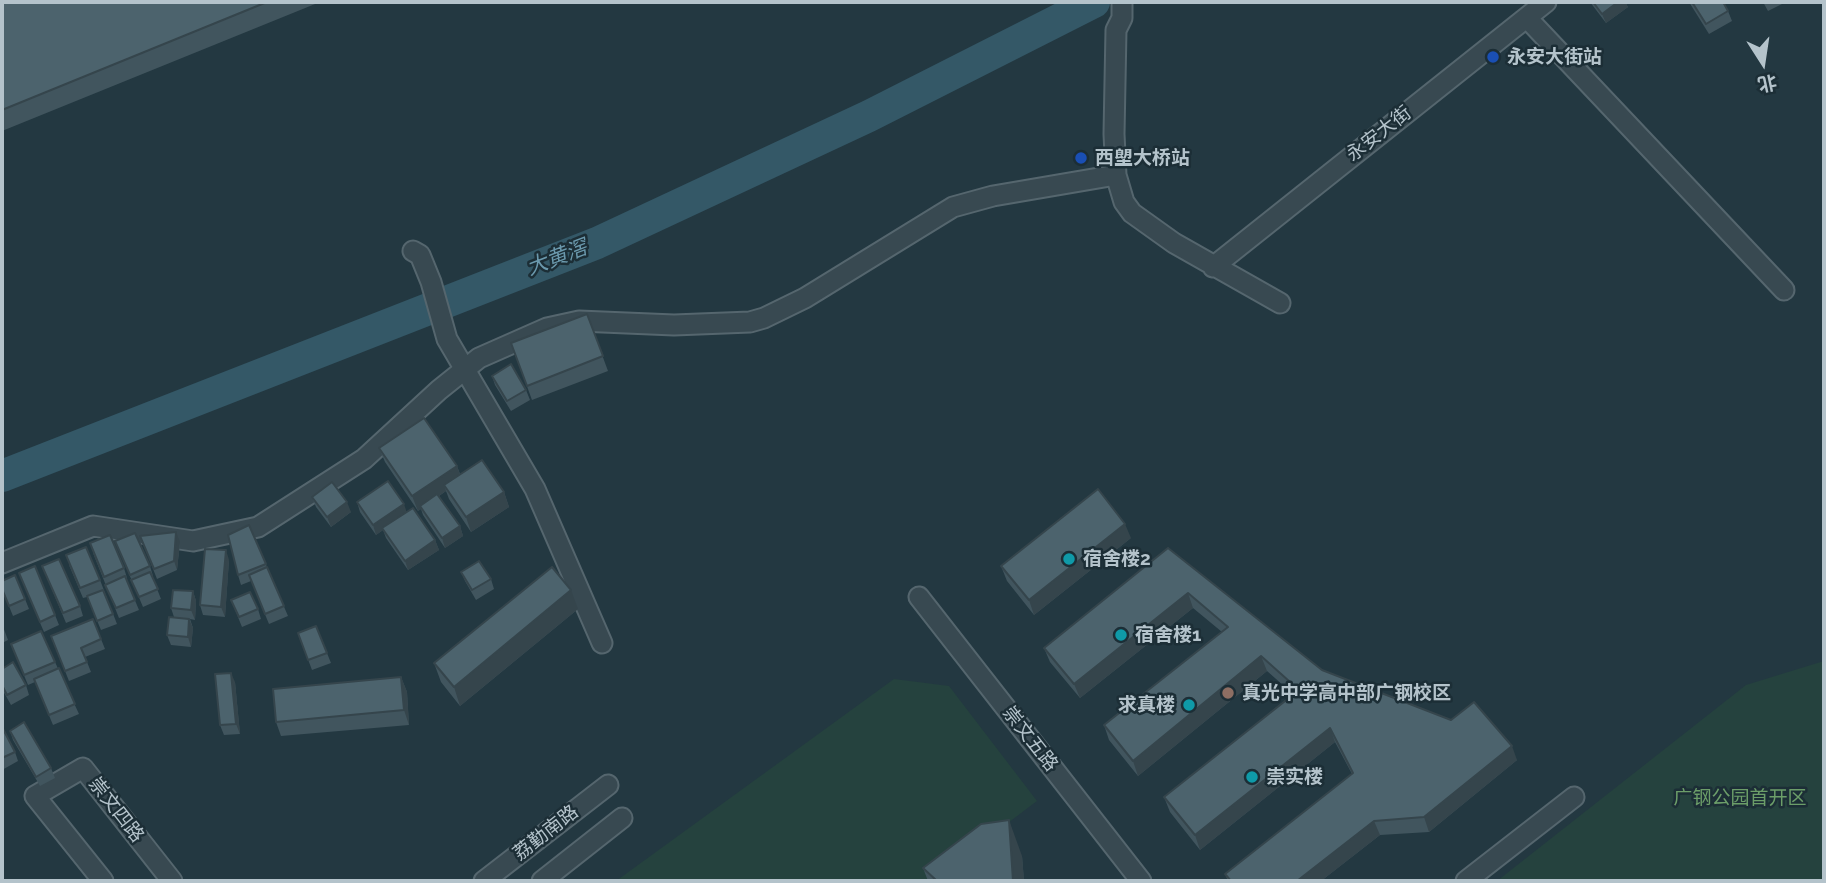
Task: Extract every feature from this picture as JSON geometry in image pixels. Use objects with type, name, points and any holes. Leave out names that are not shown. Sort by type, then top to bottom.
[{"type":"street","name":"永安大街","points":[[1213,267],[1546,2]]},
{"type":"street","points":[[1122,10],[1116,30],[1116,174],[1119,191],[1132,213],[1213,267],[1280,303]]},
{"type":"street","points":[[1527,18],[1784,290]]},
{"type":"street","points":[[2,563],[93,526],[193,541],[258,527],[364,459],[464,369],[498,349],[564,323],[722,324],[764,318],[805,298],[953,207],[993,196],[1116,174]]},
{"type":"street","points":[[413,251],[420,255],[431,282],[447,339],[535,489],[602,643]]},
{"type":"street","name":"崇文五路","points":[[919,597],[1141,881]]},
{"type":"street","name":"崇文四路","points":[[103,881],[35,796],[83,768],[172,881]]},
{"type":"street","name":"荔勤南路","points":[[484,881],[608,785]]},
{"type":"street","points":[[1466,881],[1574,797]]},
{"type":"street","name":"荔勤南路","points":[[542,881],[622,818]]},
{"type":"green space","name":"广钢公园首开区","points":[[1824,661],[1824,881],[1497,881],[1746,685]]},
{"type":"green space","points":[[894,679],[949,686],[1037,801],[931,881],[616,881]]},
{"type":"building","points":[[2,2],[267,2],[2,110]]},
{"type":"building","points":[[1593,2],[1618,2],[1602,14]]},
{"type":"building","points":[[1692,2],[1723,2],[1728,11],[1706,24]]},
{"type":"building","points":[[587,314],[603,356],[527,386],[511,343]]},
{"type":"building","points":[[511,364],[526,390],[507,401],[492,376]]},
{"type":"building","points":[[424,418],[457,466],[412,496],[379,448]]},
{"type":"building","points":[[482,460],[504,492],[466,517],[444,485]]},
{"type":"building","points":[[388,481],[404,504],[373,525],[357,502]]},
{"type":"building","points":[[332,482],[347,502],[327,517],[312,497]]},
{"type":"building","name":"宿舍楼2","points":[[1098,489],[1125,524],[1029,600],[1001,566]]},
{"type":"building","points":[[437,494],[460,526],[442,538],[420,506]]},
{"type":"building","points":[[413,508],[435,540],[405,561],[382,528]]},
{"type":"building","points":[[249,525],[266,564],[238,575],[228,535]]},
{"type":"building","points":[[176,532],[174,561],[154,569],[140,536]]},
{"type":"building","points":[[135,533],[150,566],[130,575],[115,541]]},
{"type":"building","points":[[110,535],[124,568],[104,577],[90,543]]},
{"type":"building","points":[[86,547],[100,580],[80,588],[66,555]]},
{"type":"building","points":[[1168,548],[1322,670],[1451,720],[1474,702],[1512,746],[1424,817],[1374,821],[1297,881],[1231,881],[1225,874],[1353,773],[1330,728],[1195,835],[1164,797],[1299,690],[1261,656],[1133,761],[1104,725],[1228,627],[1188,593],[1074,684],[1044,648]]},
{"type":"building","points":[[205,549],[226,550],[221,607],[200,605]]},
{"type":"building","points":[[59,559],[80,606],[63,613],[42,566]]},
{"type":"building","points":[[479,561],[491,579],[472,590],[461,572]]},
{"type":"building","points":[[35,566],[55,615],[40,622],[19,573]]},
{"type":"building","points":[[267,567],[284,606],[265,614],[249,575]]},
{"type":"building","points":[[552,567],[571,590],[454,687],[434,663]]},
{"type":"building","points":[[150,572],[158,589],[139,597],[131,580]]},
{"type":"building","points":[[15,575],[25,599],[9,606],[2,589],[2,581]]},
{"type":"building","points":[[125,576],[135,600],[116,608],[105,585]]},
{"type":"building","points":[[103,590],[113,614],[97,621],[87,596]]},
{"type":"building","points":[[173,590],[193,591],[191,610],[171,608]]},
{"type":"building","points":[[250,592],[258,609],[239,617],[231,600]]},
{"type":"building","points":[[169,617],[189,619],[188,637],[167,635]]},
{"type":"building","points":[[93,619],[101,639],[81,648],[87,662],[65,671],[51,636]]},
{"type":"building","points":[[316,626],[327,653],[308,660],[298,633]]},
{"type":"building","points":[[41,631],[55,662],[24,675],[11,644]]},
{"type":"building","points":[[13,662],[26,685],[7,695],[2,685],[2,669]]},
{"type":"building","points":[[59,668],[75,704],[49,715],[34,679]]},
{"type":"building","points":[[231,673],[236,724],[220,725],[215,674]]},
{"type":"building","points":[[401,677],[404,710],[276,722],[273,689]]},
{"type":"building","points":[[24,722],[51,768],[36,777],[10,731]]},
{"type":"building","points":[[2,727],[15,752],[2,758]]},
{"type":"building","points":[[1009,820],[1013,881],[937,881],[923,868],[981,824]]},
{"type":"waterway","name":"大黄滘","points":[[2,476],[597,243],[869,116],[1094,2]]},
{"type":"place","name":"永安大街站","points":[[1493,57]]},
{"type":"place","name":"西塱大桥站","points":[[1081,158]]},
{"type":"place","name":"宿舍楼2","points":[[1069,559]]},
{"type":"place","name":"宿舍楼1","points":[[1121,635]]},
{"type":"place","name":"真光中学高中部广钢校区","points":[[1228,693]]},
{"type":"place","name":"求真楼","points":[[1189,705]]},
{"type":"place","name":"崇实楼","points":[[1252,777]]}]
